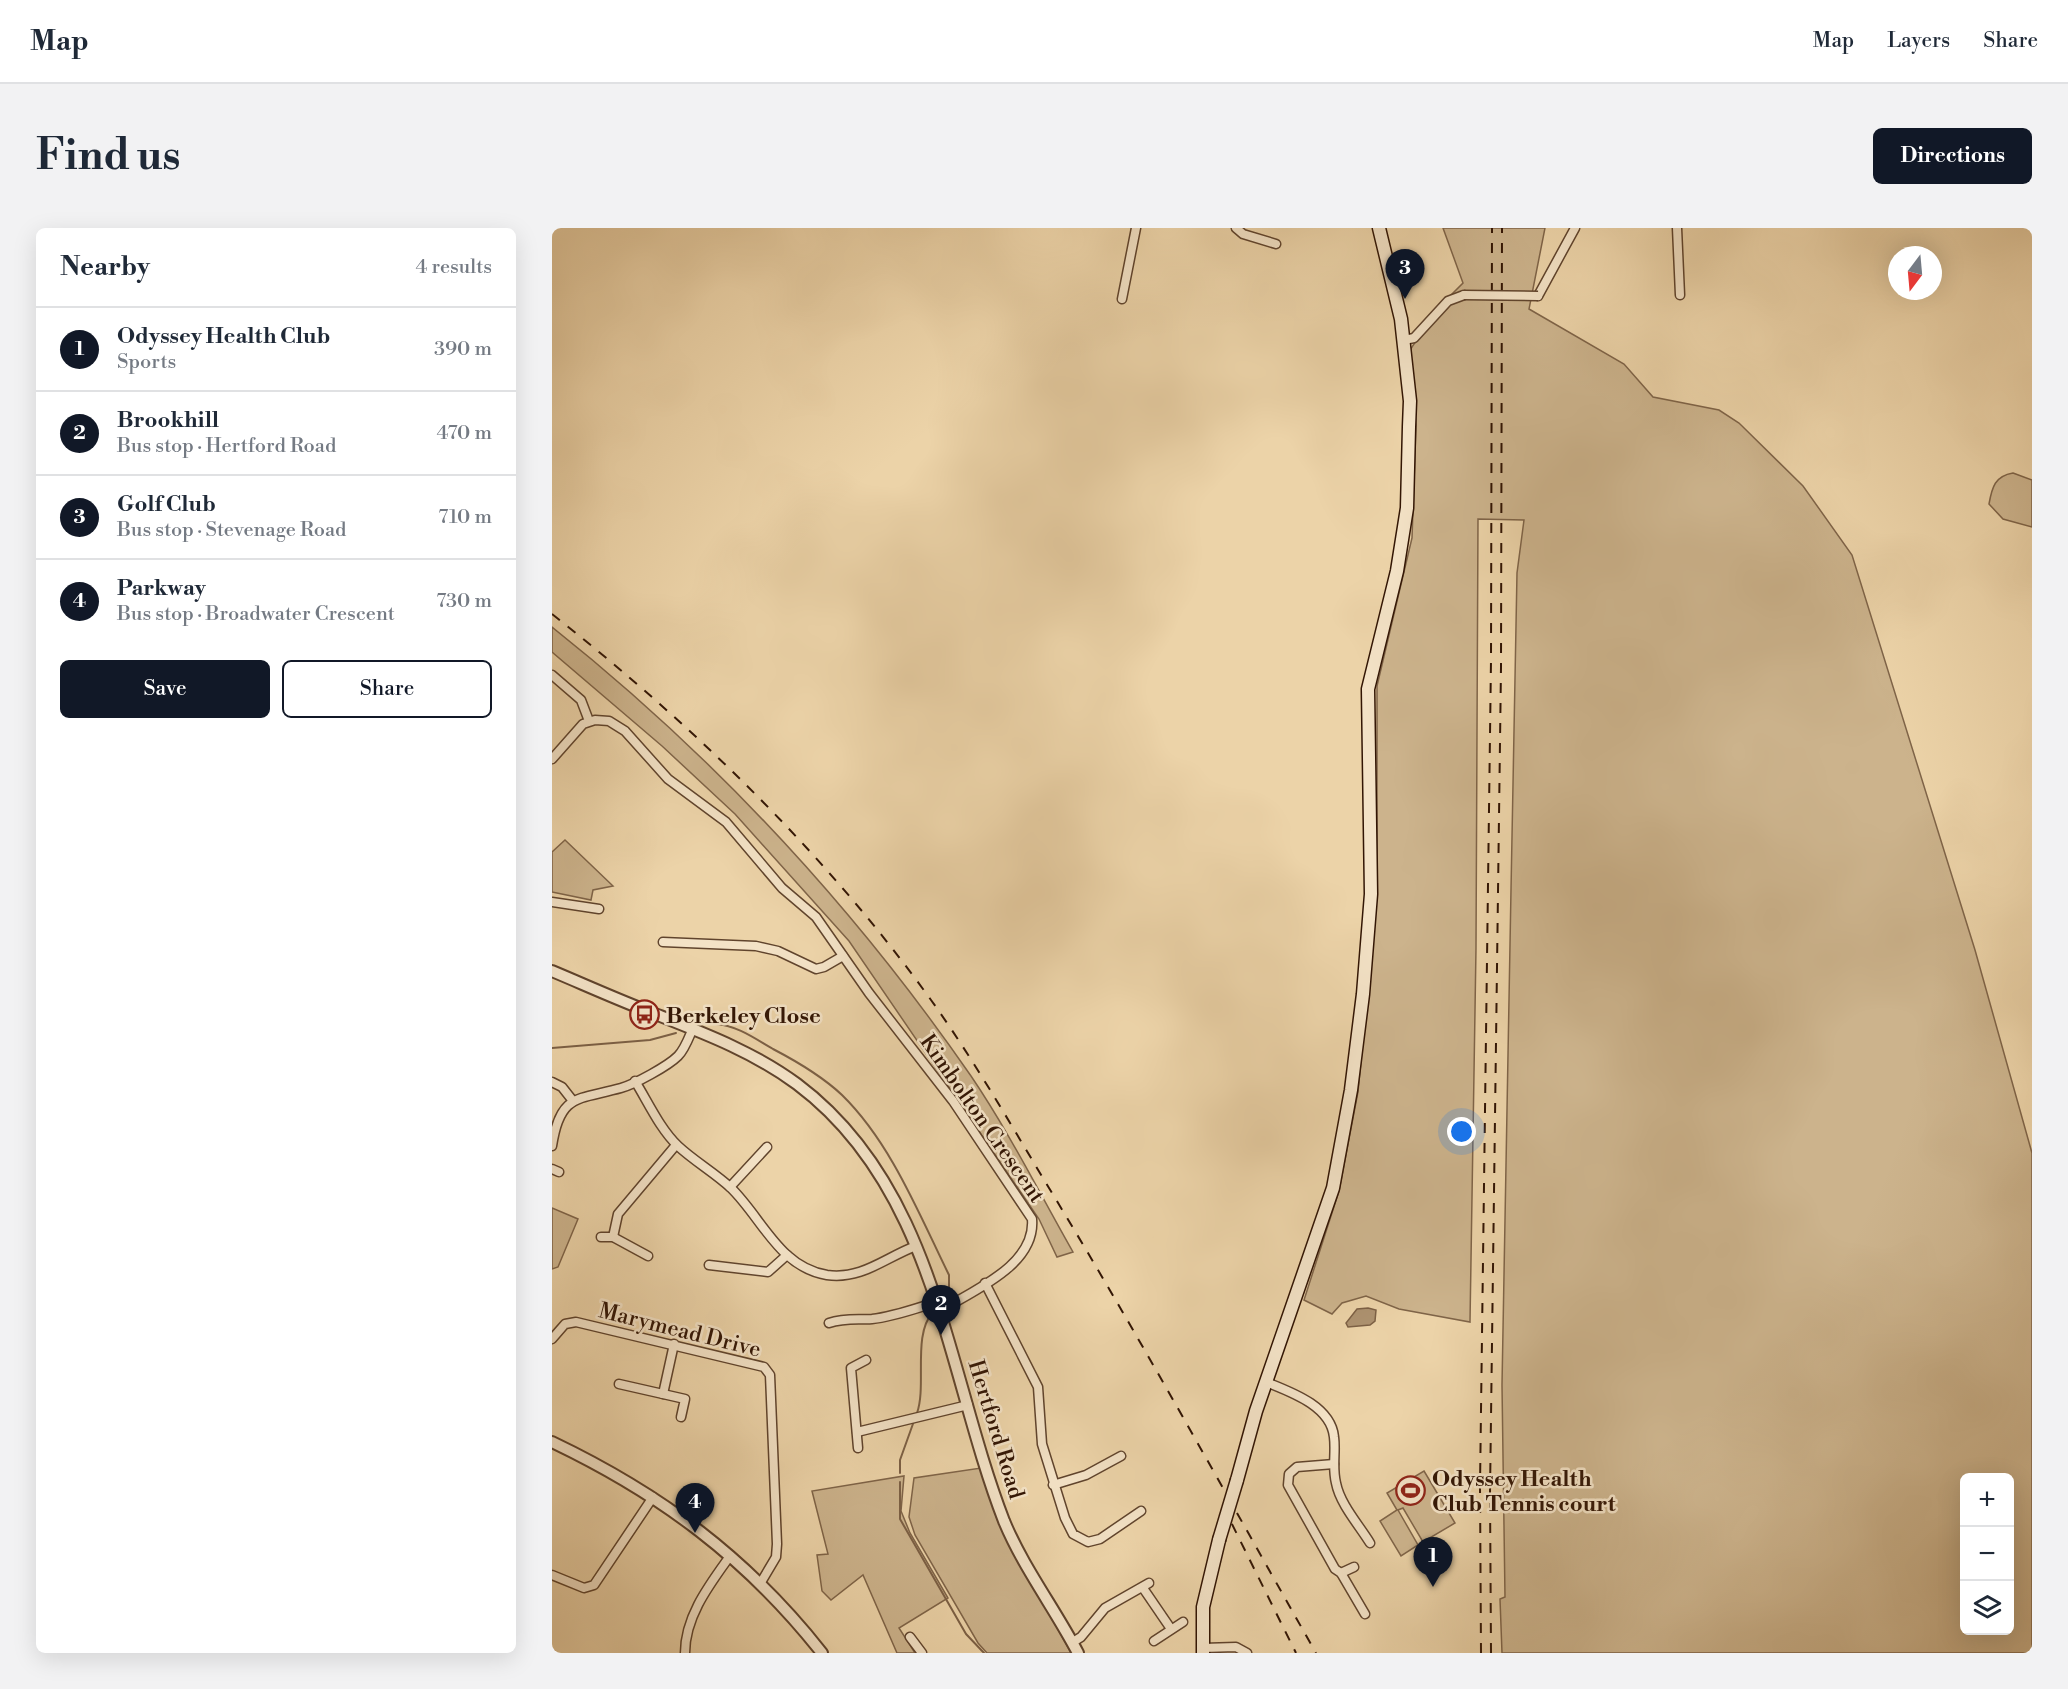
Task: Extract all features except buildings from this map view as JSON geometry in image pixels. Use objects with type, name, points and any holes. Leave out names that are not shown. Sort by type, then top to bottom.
[{"type":"main road","points":[[1203,1651],[1203,1607],[1219,1539],[1266,1382],[1333,1188],[1352,1090],[1365,978],[1371,894],[1368,689],[1397,571],[1407,508],[1410,401],[1404,340],[1379,228]]},
{"type":"street","points":[[1122,299],[1136,228]]},
{"type":"street","points":[[1236,228],[1243,234],[1276,244]]},
{"type":"street","points":[[1404,340],[1414,338],[1448,302],[1464,295],[1538,296],[1575,228]]},
{"type":"street","points":[[1677,228],[1680,295]]},
{"type":"street","points":[[552,675],[581,700],[590,721],[574,732],[552,759]]},
{"type":"street","name":"Kimbolton Crescent","points":[[590,721],[604,720],[619,726],[668,779],[726,822],[782,888],[816,917],[953,1101],[1032,1219],[1031,1241],[1012,1263],[986,1283],[939,1306],[887,1316],[844,1318],[829,1323]]},
{"type":"street","points":[[552,902],[599,909]]},
{"type":"street","points":[[663,942],[756,946],[778,951],[816,969],[843,956]]},
{"type":"street","name":"Hertford Road","points":[[552,971],[693,1028],[768,1065],[832,1113],[889,1187],[916,1246],[939,1306],[1005,1521],[1026,1564],[1078,1653]]},
{"type":"street","points":[[552,1146],[558,1118],[573,1101],[583,1096],[623,1087],[678,1056],[693,1028]]},
{"type":"street","points":[[635,1081],[676,1145],[730,1187],[787,1255],[816,1272],[842,1275],[875,1267],[916,1246]]},
{"type":"street","points":[[552,1082],[562,1087],[573,1101]]},
{"type":"street","points":[[613,1237],[618,1214],[676,1145]]},
{"type":"street","points":[[730,1187],[757,1152],[767,1147]]},
{"type":"street","points":[[601,1237],[613,1237],[648,1256]]},
{"type":"street","points":[[709,1265],[720,1262],[768,1272],[787,1255]]},
{"type":"street","points":[[986,1283],[1038,1387],[1042,1444],[1053,1485],[1073,1534],[1088,1542],[1100,1539],[1141,1511]]},
{"type":"street","name":"Marymead Drive","points":[[552,1339],[565,1324],[576,1322],[761,1365],[770,1375],[777,1550],[769,1572],[760,1584]]},
{"type":"street","points":[[663,1394],[674,1344]]},
{"type":"street","points":[[858,1448],[851,1368],[866,1360]]},
{"type":"street","points":[[1266,1382],[1307,1401],[1320,1410],[1330,1422],[1334,1436],[1334,1464],[1338,1491],[1370,1543]]},
{"type":"street","points":[[619,1384],[685,1400],[681,1417]]},
{"type":"street","points":[[857,1432],[968,1405]]},
{"type":"street","points":[[552,1442],[680,1514],[760,1584],[802,1627],[822,1653]]},
{"type":"street","points":[[1053,1485],[1086,1475],[1121,1456]]},
{"type":"street","points":[[1334,1464],[1297,1467],[1287,1480],[1289,1491],[1335,1569],[1341,1573],[1365,1614]]},
{"type":"street","points":[[552,1575],[580,1587],[594,1585],[653,1497]]},
{"type":"street","points":[[684,1653],[690,1625],[702,1596],[730,1556]]},
{"type":"street","points":[[1341,1573],[1354,1567]]},
{"type":"street","points":[[1073,1642],[1081,1637],[1105,1608],[1146,1586],[1172,1629]]},
{"type":"street","points":[[1154,1641],[1183,1622]]},
{"type":"street","points":[[910,1637],[922,1653]]},
{"type":"street","points":[[1203,1651],[1236,1647],[1247,1653]]},
{"type":"shaded area","points":[[1443,228],[1545,228],[1529,309],[1624,364],[1653,397],[1719,410],[1739,423],[1803,486],[1852,555],[1975,950],[2032,1153],[2032,1653],[1502,1653],[1500,1599],[1505,1597],[1502,1385],[1517,573],[1524,520],[1478,519],[1476,948],[1470,1322],[1399,1309],[1366,1296],[1342,1303],[1332,1314],[1304,1300],[1339,1191],[1358,1092],[1377,895],[1377,686],[1412,538],[1416,425],[1410,350],[1438,308],[1463,283]]},
{"type":"shaded area","points":[[2013,473],[2032,480],[2032,527],[2003,519],[1989,504],[1995,483],[2007,474]]},
{"type":"shaded area","points":[[552,627],[669,727],[778,836],[829,893],[926,1013],[971,1076],[1011,1141],[1073,1252],[1057,1257],[1039,1219],[849,941],[735,814],[662,746],[552,652]]},
{"type":"shaded area","points":[[565,840],[613,886],[593,890],[591,900],[552,892],[552,852]]},
{"type":"shaded area","points":[[552,1208],[578,1219],[558,1267],[552,1269]]},
{"type":"shaded area","points":[[1357,1309],[1376,1310],[1375,1321],[1370,1325],[1348,1327],[1346,1323]]},
{"type":"shaded area","points":[[981,1468],[997,1519],[1071,1653],[987,1653],[978,1643],[915,1535],[909,1517],[914,1478]]},
{"type":"shaded area","points":[[1424,1471],[1455,1523],[1423,1542],[1403,1508],[1398,1510],[1418,1545],[1401,1556],[1380,1521],[1397,1510],[1387,1493]]},
{"type":"shaded area","points":[[904,1476],[901,1511],[910,1533],[948,1598],[899,1628],[915,1653],[897,1653],[863,1575],[831,1600],[822,1591],[817,1555],[828,1554],[812,1491]]},
{"type":"waterway","points":[[716,1024],[746,1033],[809,1070],[835,1088],[859,1114],[903,1180],[949,1275],[949,1291],[946,1298]]},
{"type":"waterway","points":[[552,1048],[650,1040],[676,1033]]},
{"type":"waterway","points":[[917,1413],[921,1389],[923,1334],[933,1312]]},
{"type":"waterway","points":[[900,1473],[900,1460],[914,1421]]},
{"type":"waterway","points":[[900,1482],[900,1519],[966,1634],[984,1653]]},
{"type":"railway","points":[[1481,1653],[1480,1486],[1491,660],[1492,228]]},
{"type":"railway","points":[[1491,1653],[1490,1493],[1501,667],[1502,228]]},
{"type":"railway","points":[[552,614],[656,701],[755,794],[847,893],[931,1000],[977,1069],[1084,1246],[1316,1653]]},
{"type":"railway","points":[[1223,1506],[1296,1653]]},
{"type":"place","name":"Golf Club","points":[[1405,299]]},
{"type":"place","name":"Berkeley Close","points":[[645,1015]]},
{"type":"place","name":"Brookhill","points":[[941,1335]]},
{"type":"place","name":"Odyssey Health Club Tennis court","points":[[1411,1491]]},
{"type":"place","name":"Parkway","points":[[695,1533]]},
{"type":"place","name":"Odyssey Health Club","points":[[1433,1587]]}]
